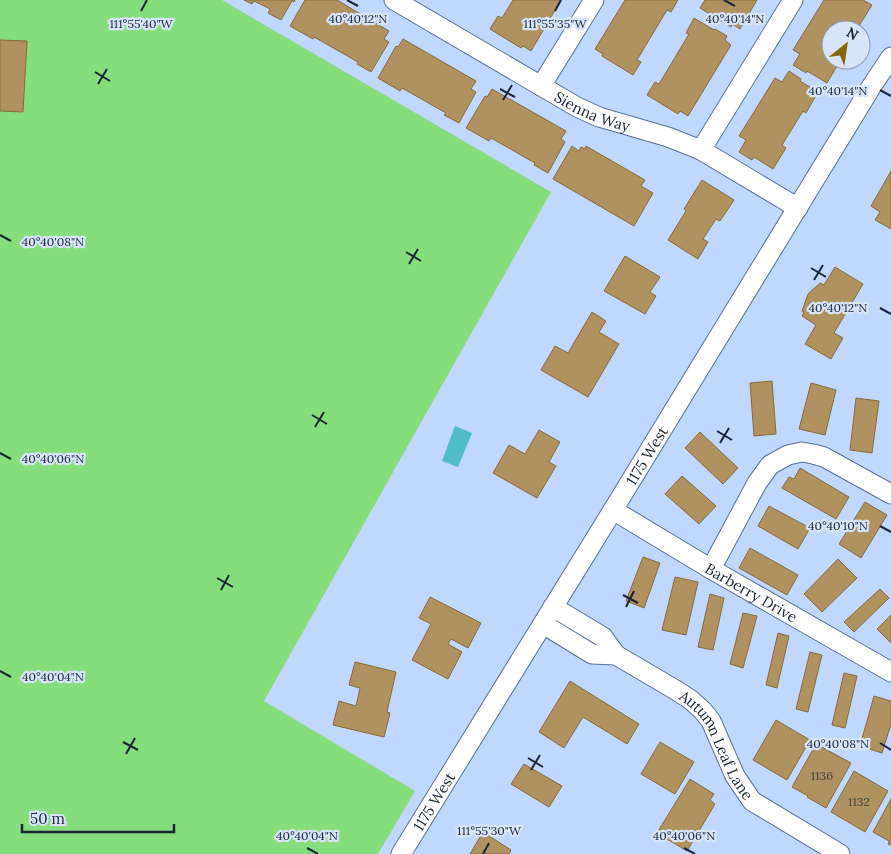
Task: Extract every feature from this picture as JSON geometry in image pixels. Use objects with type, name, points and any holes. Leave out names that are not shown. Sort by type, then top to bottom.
[{"type":"street","name":"Sienna Way","points":[[394,0],[576,107],[599,117],[668,137],[701,150],[798,208]]},
{"type":"street","points":[[541,86],[594,0]]},
{"type":"street","points":[[701,150],[793,0]]},
{"type":"street","name":"1175 West","points":[[401,854],[891,57]]},
{"type":"street","points":[[711,569],[757,483],[770,465],[788,455],[802,452],[824,458],[891,494]]},
{"type":"street","name":"Barberry Drive","points":[[613,510],[711,569],[891,672]]},
{"type":"street","name":"Autumn Leaf Lane","points":[[553,607],[602,637],[616,655],[674,689],[703,710],[717,732],[735,776],[752,801],[840,854]]},
{"type":"street","name":"Autumn Leaf Lane","points":[[543,624],[592,654],[616,655]]},
{"type":"green space","points":[[0,0],[222,0],[551,192],[264,701],[415,791],[378,854],[0,854]]},
{"type":"shaded area","points":[[455,426],[472,433],[458,467],[442,461]]},
{"type":"building","points":[[244,0],[295,0],[294,2],[292,1],[281,20],[268,13],[270,9],[254,1],[252,4]]},
{"type":"building","points":[[305,0],[337,0],[389,31],[384,39],[389,42],[371,72],[357,64],[358,62],[314,37],[313,39],[290,26]]},
{"type":"building","points":[[513,0],[561,0],[531,51],[523,46],[521,48],[490,29],[498,16],[502,18]]},
{"type":"building","points":[[625,0],[678,0],[671,12],[667,10],[637,60],[641,62],[633,75],[602,56],[603,54],[595,49]]},
{"type":"building","points":[[705,0],[757,0],[740,29],[732,24],[731,27],[700,8]]},
{"type":"building","points":[[824,0],[863,0],[872,5],[863,20],[821,20],[821,70],[835,70],[827,83],[793,65],[800,54],[793,50]]},
{"type":"building","points":[[694,18],[727,36],[725,40],[731,45],[688,116],[680,111],[678,114],[647,95],[655,82],[659,84],[689,34],[686,33]]},
{"type":"building","points":[[403,39],[476,81],[471,89],[476,92],[459,123],[444,115],[446,113],[402,88],[400,91],[378,78],[396,46],[398,47]]},
{"type":"building","points":[[0,40],[27,41],[23,112],[0,111]]},
{"type":"building","points":[[789,71],[801,79],[800,81],[818,92],[806,113],[803,111],[782,145],[786,148],[773,169],[754,157],[752,160],[739,152],[746,140],[739,136],[775,78],[782,82]]},
{"type":"building","points":[[492,89],[566,131],[561,139],[565,142],[548,173],[534,165],[535,163],[491,138],[489,141],[466,128],[485,96],[487,97]]},
{"type":"building","points":[[572,146],[579,151],[581,147],[585,149],[586,146],[645,180],[641,186],[653,193],[634,226],[553,179]]},
{"type":"building","points":[[891,171],[891,229],[875,220],[880,212],[871,206]]},
{"type":"building","points":[[702,180],[734,200],[720,221],[716,219],[703,239],[708,242],[698,259],[668,240]]},
{"type":"building","points":[[625,256],[660,277],[650,292],[656,296],[645,314],[604,291]]},
{"type":"building","points":[[835,267],[863,284],[834,333],[843,338],[831,359],[805,344],[816,325],[802,316],[804,312],[802,311],[808,294],[820,283],[824,285]]},
{"type":"building","points":[[592,312],[606,321],[599,332],[619,344],[588,397],[541,370],[555,346],[568,353]]},
{"type":"building","points":[[772,381],[776,434],[754,436],[750,383]]},
{"type":"building","points":[[811,383],[836,390],[825,435],[799,429]]},
{"type":"building","points":[[856,398],[879,401],[872,453],[850,450]]},
{"type":"building","points":[[539,430],[560,442],[549,462],[556,466],[537,498],[493,473],[509,445],[525,454]]},
{"type":"building","points":[[700,432],[738,468],[723,484],[685,448]]},
{"type":"building","points":[[800,468],[849,497],[836,519],[782,488],[789,477],[794,479]]},
{"type":"building","points":[[682,476],[716,506],[699,524],[665,494]]},
{"type":"building","points":[[865,502],[887,515],[861,558],[839,544]]},
{"type":"building","points":[[769,506],[810,528],[798,549],[758,526]]},
{"type":"building","points":[[750,548],[798,575],[787,595],[739,568]]},
{"type":"building","points":[[643,557],[660,563],[644,608],[626,601]]},
{"type":"building","points":[[838,559],[857,578],[822,612],[804,594]]},
{"type":"building","points":[[675,577],[698,582],[686,635],[662,630]]},
{"type":"building","points":[[880,589],[889,598],[854,632],[844,622]]},
{"type":"building","points":[[710,594],[724,598],[713,650],[698,647]]},
{"type":"building","points":[[430,597],[481,623],[468,648],[451,639],[448,644],[462,652],[448,679],[412,660],[431,624],[419,618]]},
{"type":"building","points":[[743,613],[757,616],[743,668],[730,664]]},
{"type":"building","points":[[891,615],[891,643],[877,629]]},
{"type":"building","points":[[778,633],[789,636],[777,688],[766,685]]},
{"type":"building","points":[[810,652],[822,655],[808,712],[796,709]]},
{"type":"building","points":[[355,662],[396,672],[387,712],[390,713],[384,737],[333,725],[339,701],[356,706],[360,688],[349,685]]},
{"type":"building","points":[[844,673],[857,676],[845,728],[832,725]]},
{"type":"building","points":[[570,681],[639,724],[627,744],[583,717],[564,748],[539,732]]},
{"type":"building","points":[[874,696],[891,701],[891,724],[882,753],[860,746]]},
{"type":"building","points":[[776,720],[810,740],[787,780],[753,760]]},
{"type":"building","points":[[660,742],[694,762],[675,794],[641,774]]},
{"type":"building","points":[[816,744],[851,763],[826,808],[792,787]]},
{"type":"building","points":[[524,764],[562,786],[549,807],[511,784]]},
{"type":"building","points":[[854,771],[888,791],[865,832],[831,812]]},
{"type":"building","points":[[690,779],[714,794],[710,800],[715,804],[687,851],[657,833]]},
{"type":"building","points":[[891,799],[891,845],[888,844],[889,841],[873,832]]},
{"type":"building","points":[[483,832],[511,850],[509,854],[470,854]]}]
